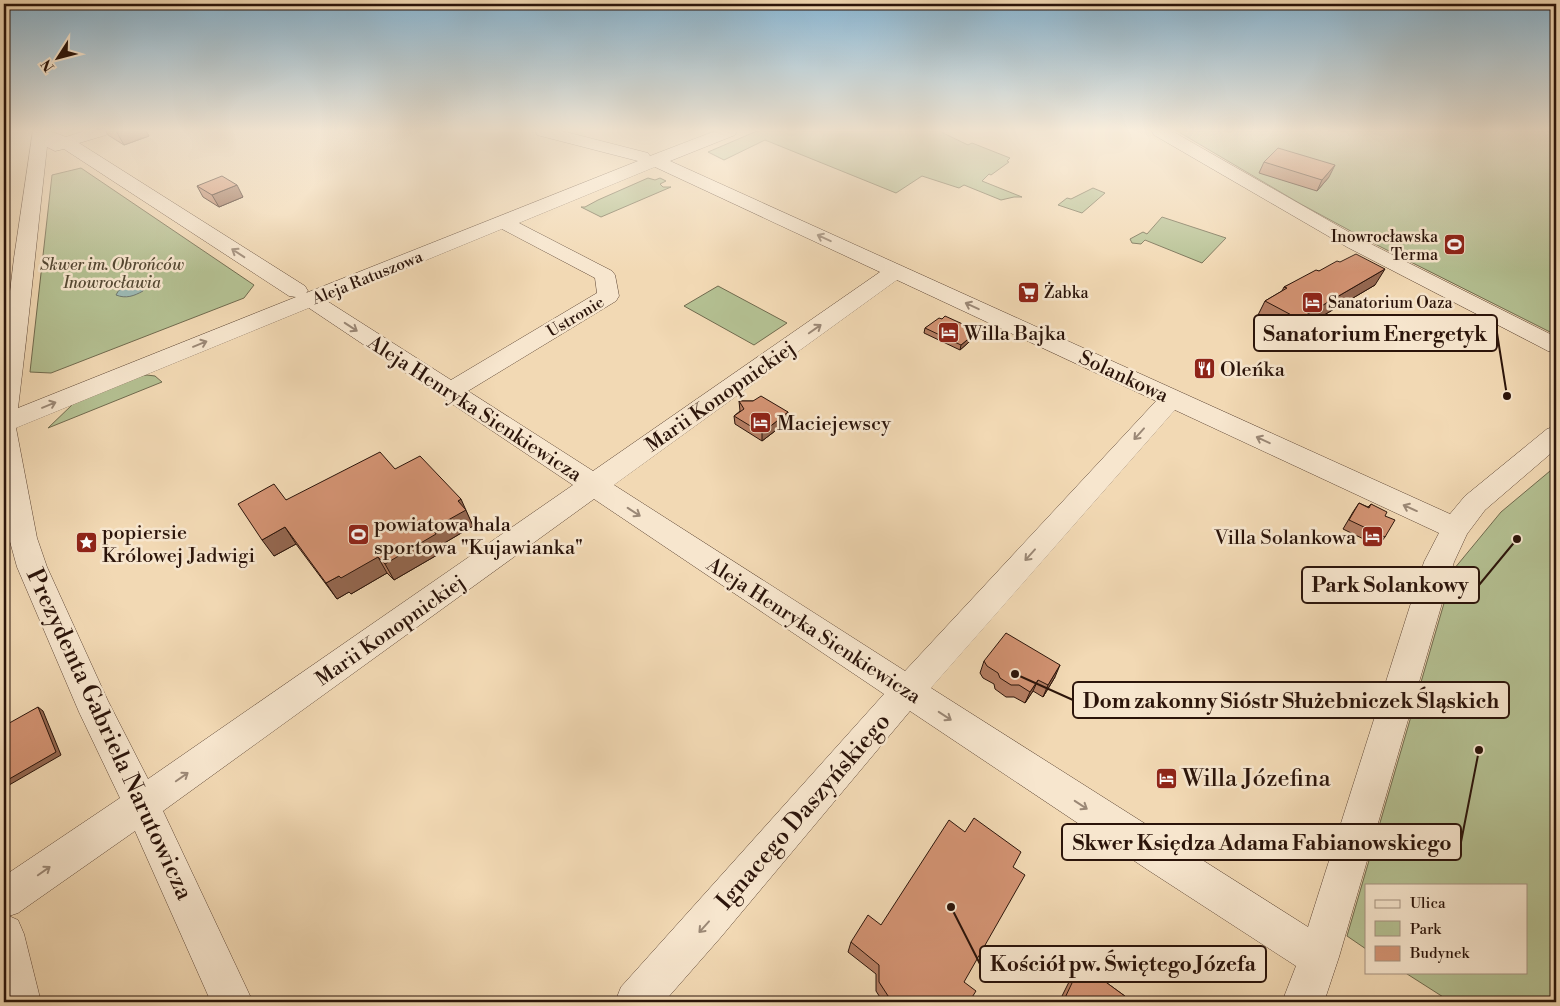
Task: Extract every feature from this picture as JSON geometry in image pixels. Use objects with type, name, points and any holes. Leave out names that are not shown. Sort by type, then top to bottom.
[{"type":"street","name":"Prezydenta Gabriela Narutowicza","points":[[35,178],[18,323],[4,416],[23,538],[32,567],[96,712],[141,804],[232,1002]]},
{"type":"street","name":"Aleja Henryka Sienkiewicza","points":[[120,178],[450,391],[1161,857],[1319,956]]},
{"type":"street","name":"Aleja Ratuszowa","points":[[4,416],[601,178]]},
{"type":"street","name":"Aleja Ratuszowa","points":[[304,296],[503,222],[605,178]]},
{"type":"street","name":"Solankowa","points":[[691,178],[1454,528]]},
{"type":"street","points":[[1241,178],[1354,243],[1556,346]]},
{"type":"street","name":"Ustronie","points":[[450,391],[608,296],[605,275],[503,222]]},
{"type":"street","name":"Marii Konopnickiej","points":[[4,900],[594,486],[896,271]]},
{"type":"street","name":"Ignacego Daszyńskiego","points":[[636,1002],[707,923],[907,691],[1172,398]]},
{"type":"street","points":[[1303,1002],[1319,956],[1439,562],[1454,528],[1475,503],[1556,435]]},
{"type":"street","points":[[4,934],[20,1002]]},
{"type":"green space","name":"Skwer im. Obrońców Inowrocławia","points":[[52,178],[96,178],[254,285],[244,298],[51,373],[30,372]]},
{"type":"green space","points":[[648,178],[655,180],[660,178],[666,181],[660,184],[663,187],[671,187],[601,217],[581,207],[585,207]]},
{"type":"green space","points":[[859,178],[919,178],[896,193]]},
{"type":"green space","points":[[928,178],[985,178],[982,181],[1022,197],[1001,200],[964,185],[959,188]]},
{"type":"green space","points":[[1257,178],[1556,178],[1556,335],[1369,241]]},
{"type":"green space","points":[[1093,188],[1105,193],[1082,213],[1058,205],[1067,198],[1071,199]]},
{"type":"green space","points":[[1162,217],[1226,238],[1202,263],[1145,240],[1141,244],[1132,243],[1130,239],[1143,232],[1147,234]]},
{"type":"green space","points":[[718,286],[787,323],[754,345],[684,306]]},
{"type":"green space","points":[[155,376],[162,382],[48,428],[73,404],[134,377]]},
{"type":"green space","points":[[1556,466],[1556,1002],[1451,1002],[1407,974],[1528,974],[1528,884],[1365,884],[1365,948],[1347,936],[1454,569],[1501,512]]},
{"type":"water","points":[[138,283],[144,286],[143,291],[130,296],[116,295],[122,288]]},
{"type":"building","points":[[217,178],[225,178],[237,185],[212,195],[197,186]]},
{"type":"building","points":[[1356,254],[1385,269],[1299,319],[1265,301],[1287,288],[1284,287],[1316,270],[1319,271],[1337,261],[1340,262]]},
{"type":"building","name":"Willa Bajka","points":[[945,316],[978,331],[961,345],[925,328]]},
{"type":"building","points":[[761,396],[788,412],[762,433],[734,416],[744,409],[739,401],[753,401]]},
{"type":"building","name":"powiatowa hala sportowa \"Kujawianka\"","points":[[380,452],[395,469],[420,456],[461,499],[458,501],[466,510],[432,529],[436,534],[385,564],[378,557],[341,578],[339,576],[326,583],[285,527],[262,540],[238,504],[274,484],[286,500]]},
{"type":"building","points":[[1359,503],[1369,508],[1371,504],[1387,512],[1385,516],[1395,520],[1385,537],[1349,520]]},
{"type":"building","points":[[1006,633],[1060,665],[1048,685],[1038,680],[1030,692],[1019,685],[1011,685],[987,666],[984,661]]},
{"type":"building","points":[[38,707],[56,752],[4,782],[4,726]]},
{"type":"building","points":[[974,818],[1021,852],[1013,867],[1025,875],[964,982],[976,991],[969,1002],[892,1002],[879,982],[879,965],[851,942],[868,915],[881,925],[949,820],[965,832]]},
{"type":"building","points":[[1081,964],[1133,1002],[1063,1002]]},
{"type":"place","name":"Inowrocławska Terma","points":[[1454,245]]},
{"type":"place","name":"Żabka","points":[[1028,292]]},
{"type":"place","name":"Sanatorium Oaza","points":[[1312,302]]},
{"type":"place","name":"Willa Bajka","points":[[948,333]]},
{"type":"place","name":"Oleńka","points":[[1204,369]]},
{"type":"place","name":"Sanatorium Energetyk","points":[[1507,396]]},
{"type":"place","name":"Maciejewscy","points":[[761,423]]},
{"type":"place","name":"powiatowa hala sportowa \"Kujawianka\"","points":[[358,535]]},
{"type":"place","name":"Villa Solankowa","points":[[1372,537]]},
{"type":"place","name":"Park Solankowy","points":[[1517,539]]},
{"type":"place","name":"popiersie Królowej Jadwigi","points":[[86,543]]},
{"type":"place","name":"Dom zakonny Sióstr Służebniczek Śląskich","points":[[1015,674]]},
{"type":"place","name":"Skwer Księdza Adama Fabianowskiego","points":[[1479,750]]},
{"type":"place","name":"Willa Józefina","points":[[1166,778]]},
{"type":"place","name":"Kościół pw. Świętego Józefa","points":[[951,907]]}]
